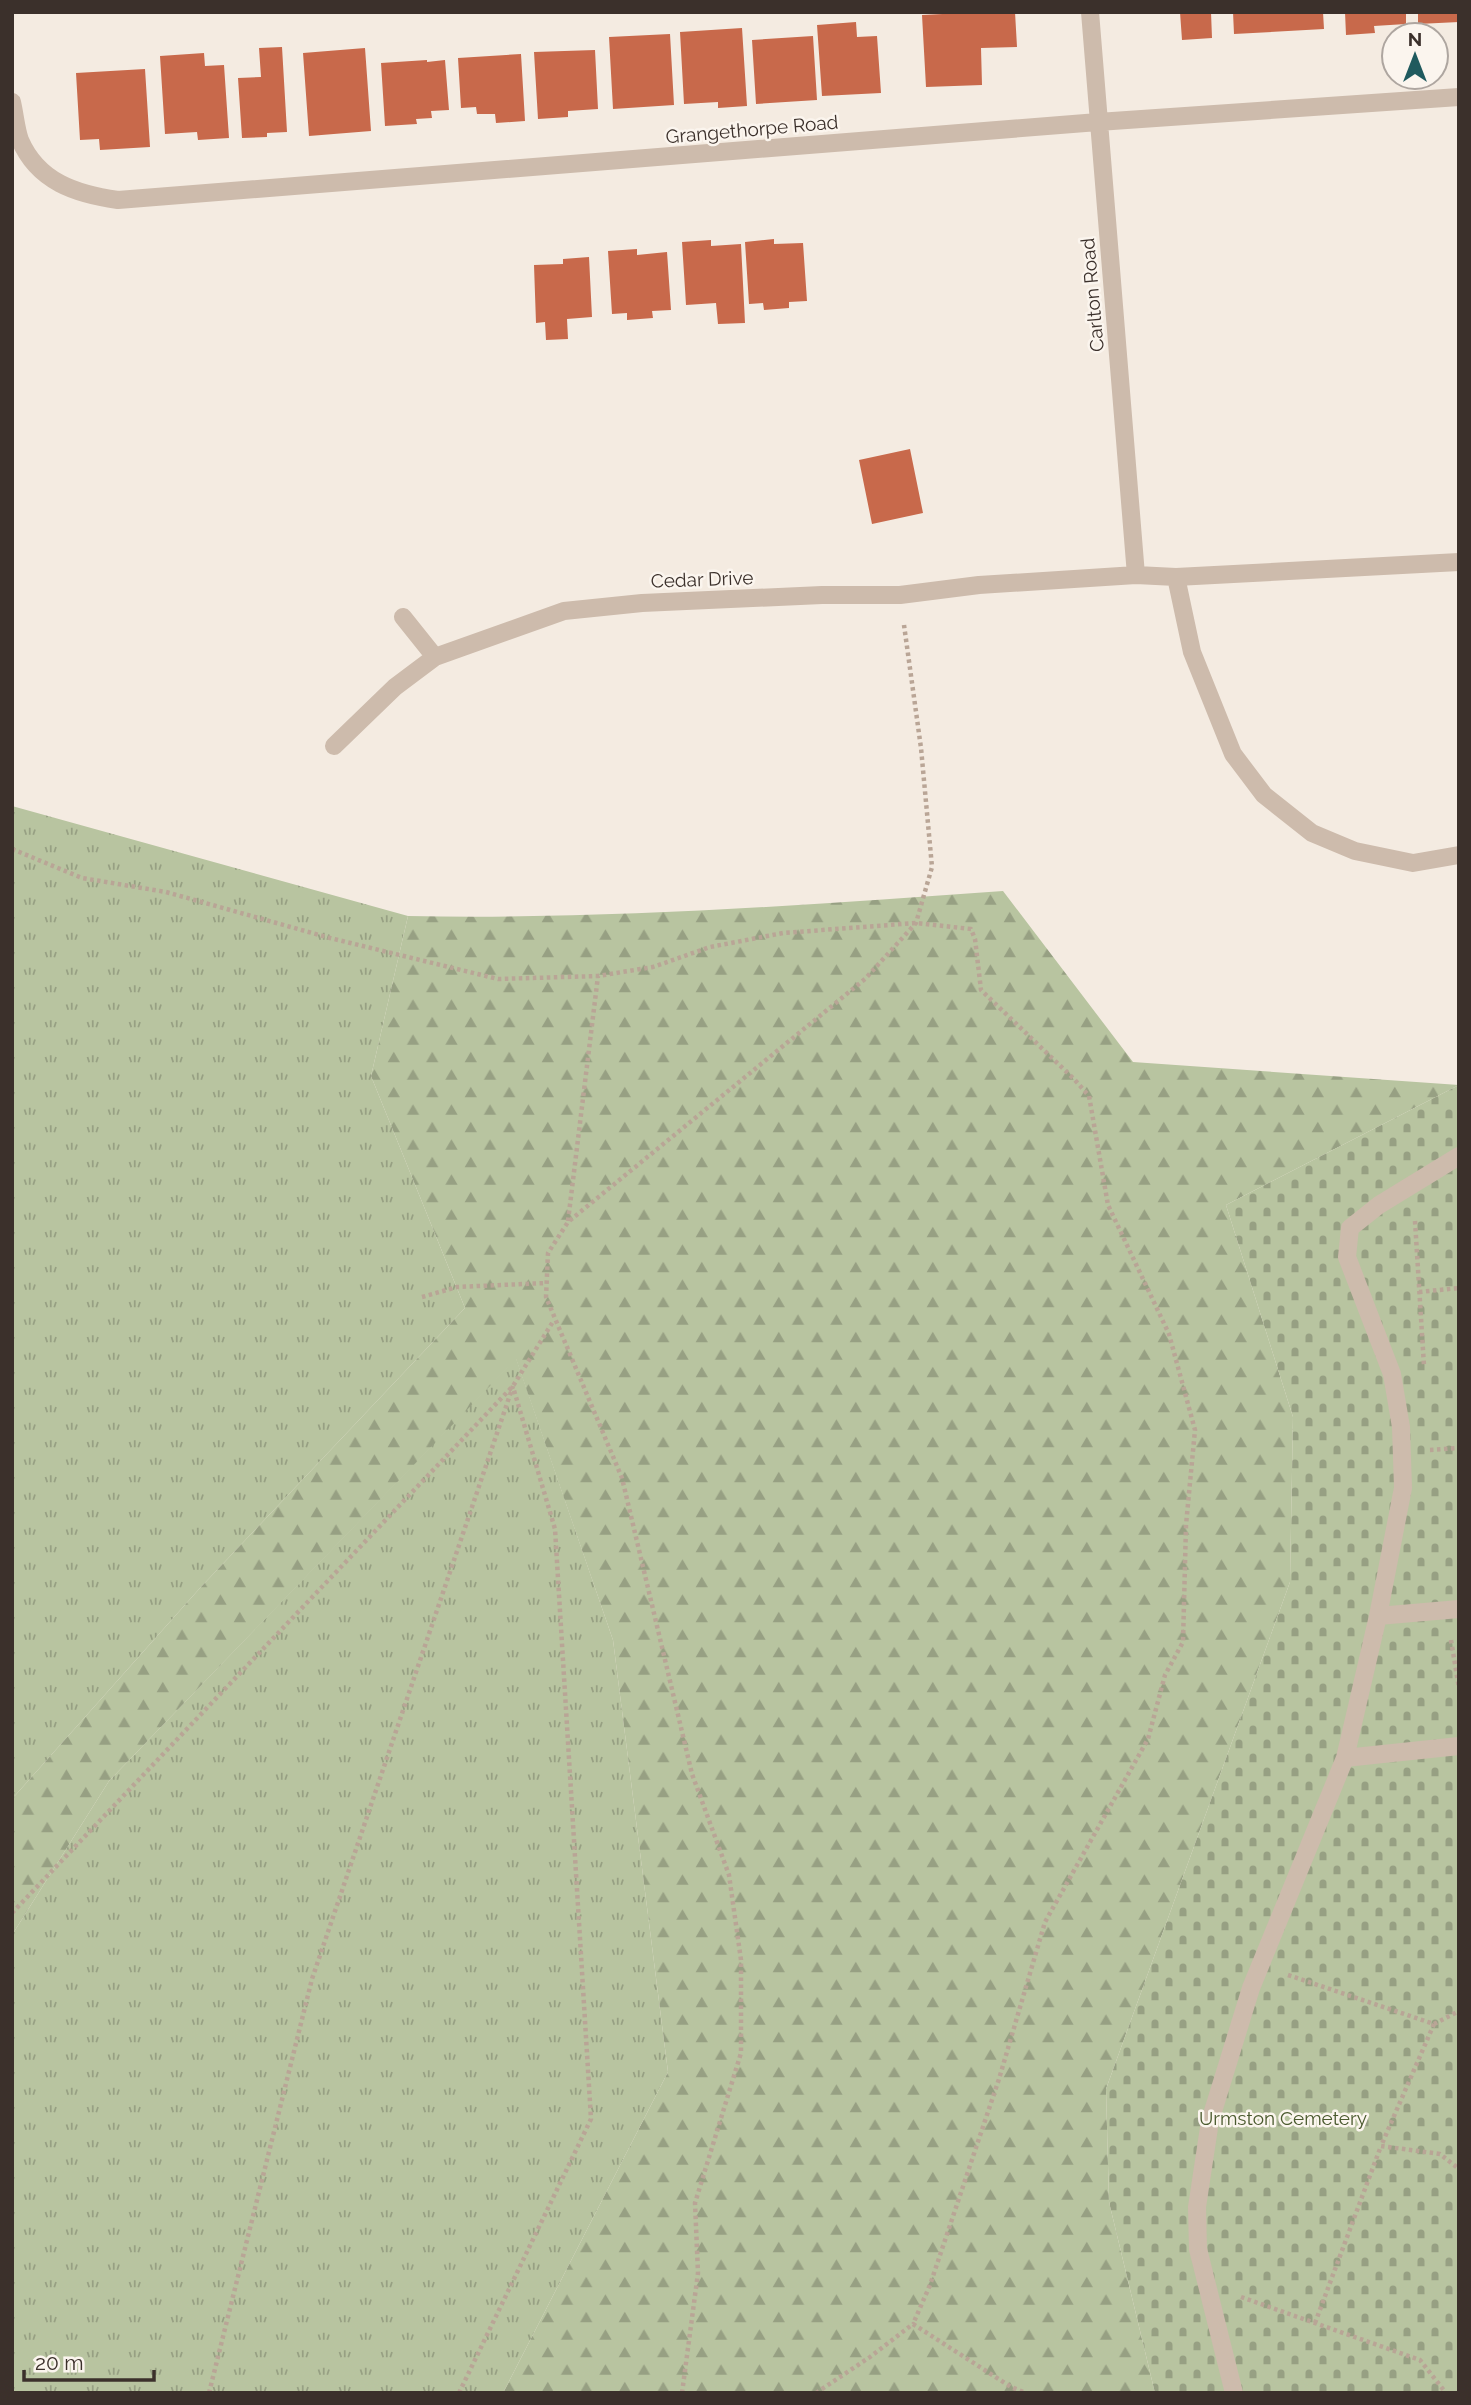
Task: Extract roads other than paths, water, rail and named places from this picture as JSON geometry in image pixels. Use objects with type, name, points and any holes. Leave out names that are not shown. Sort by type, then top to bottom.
[{"type":"street","name":"Carlton Road","points":[[1090,12],[1136,575]]},
{"type":"street","name":"Grangethorpe Road","points":[[12,102],[19,137],[29,158],[52,181],[87,196],[118,200],[1098,122],[1459,97]]},
{"type":"street","points":[[1136,575],[1176,577],[1459,562]]},
{"type":"street","name":"Cedar Drive","points":[[334,746],[395,687],[435,657],[565,611],[656,602],[822,595],[900,595],[979,585],[1136,575]]},
{"type":"street","points":[[1176,577],[1192,652],[1233,754],[1264,795],[1312,833],[1354,851],[1413,863],[1459,855]]},
{"type":"street","points":[[403,617],[435,657]]},
{"type":"street","points":[[1234,2393],[1198,2249],[1196,2207],[1210,2121],[1260,1965],[1345,1758],[1378,1616],[1403,1488],[1401,1427],[1392,1374],[1347,1257],[1350,1228],[1379,1205],[1459,1156]]},
{"type":"street","points":[[1378,1616],[1453,1610]]},
{"type":"street","points":[[1345,1758],[1459,1746]]},
{"type":"park label","name":"Urmston Cemetery","points":[[1283,2118]]}]
